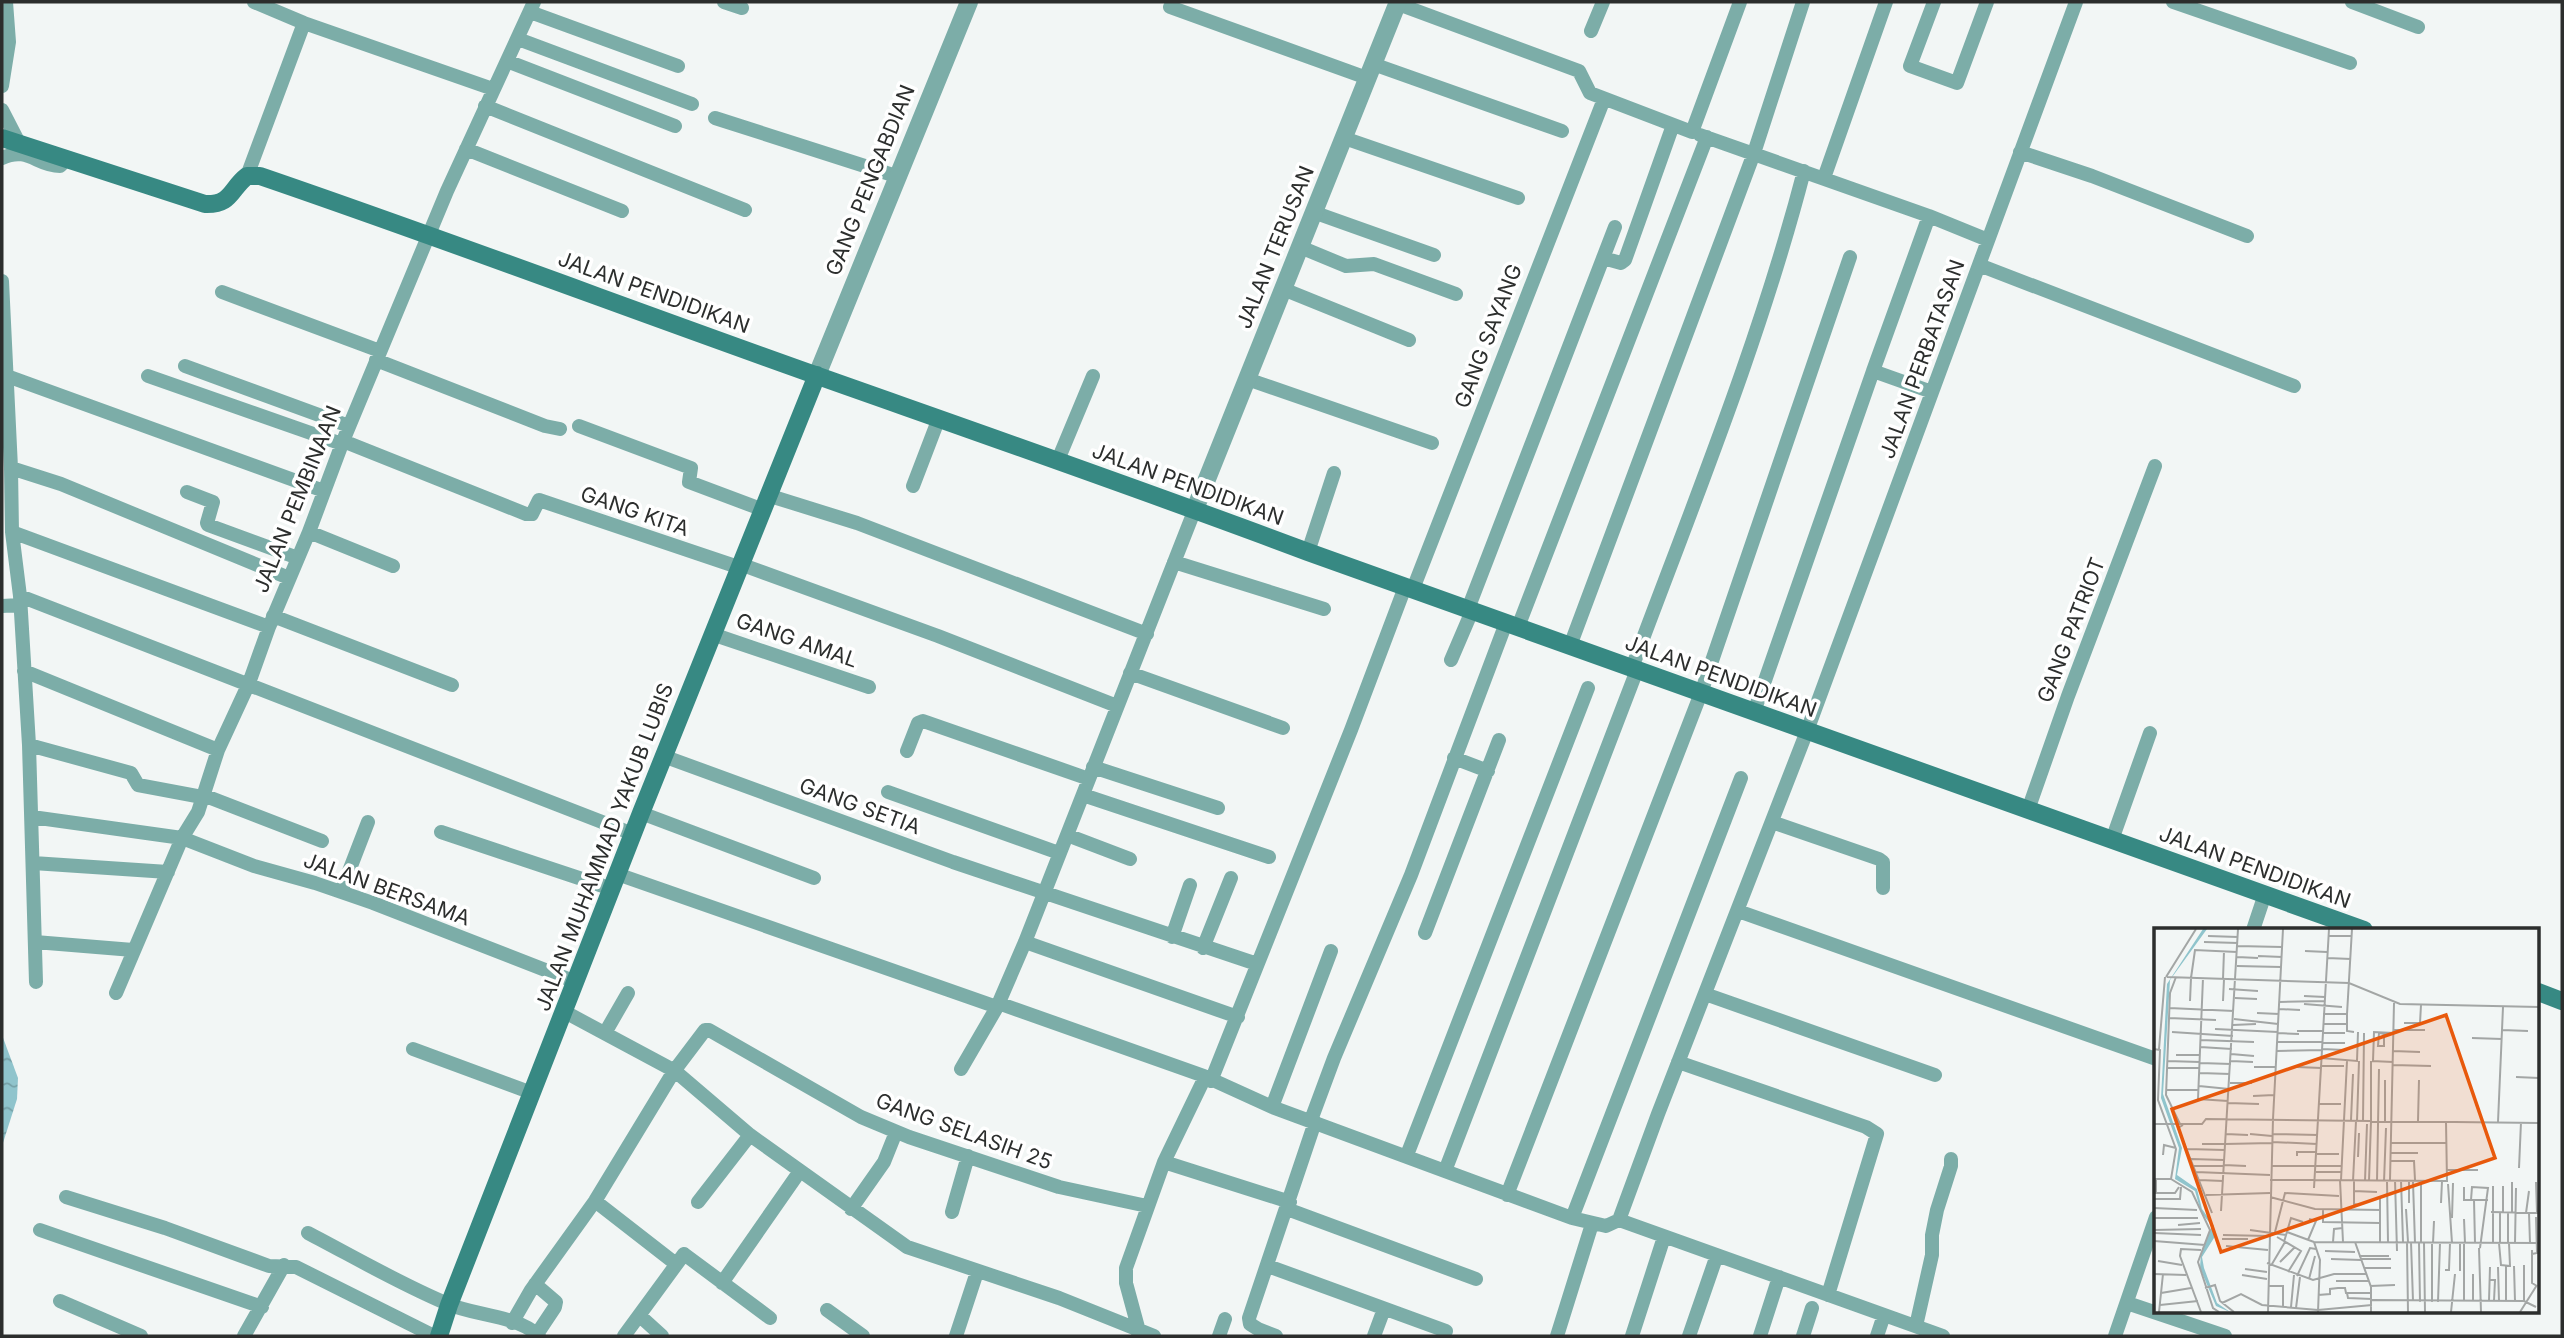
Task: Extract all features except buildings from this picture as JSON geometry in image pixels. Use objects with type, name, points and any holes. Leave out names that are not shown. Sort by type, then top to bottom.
[{"type":"main road","points":[[10,141],[205,204],[216,204],[227,199],[247,176]]},
{"type":"main road","name":"JALAN PENDIDIKAN","points":[[247,176],[260,176],[430,234],[2358,928]]},
{"type":"main road","name":"JALAN MUHAMMAD YAKUB LUBIS","points":[[437,1336],[663,756],[817,375]]},
{"type":"main road","points":[[2540,993],[2560,1000]]},
{"type":"street","points":[[2,86],[9,42],[6,2]]},
{"type":"street","points":[[254,2],[304,23],[493,89]]},
{"type":"street","points":[[724,2],[742,8]]},
{"type":"street","name":"GANG PENGABDIAN","points":[[817,375],[969,2]]},
{"type":"street","points":[[1591,31],[1603,2]]},
{"type":"street","points":[[1692,132],[1741,2]]},
{"type":"street","points":[[1570,646],[1754,153],[1803,2]]},
{"type":"street","points":[[1824,178],[1886,2]]},
{"type":"street","points":[[1934,2],[1910,66],[1956,83],[1987,2]]},
{"type":"street","name":"JALAN PERBATASAN","points":[[1619,1220],[1807,731],[2076,2]]},
{"type":"street","points":[[2173,2],[2350,63]]},
{"type":"street","points":[[2352,2],[2418,27]]},
{"type":"street","points":[[1398,3],[1579,71],[1590,93],[1604,99],[1929,216],[1988,240]]},
{"type":"street","name":"JALAN TERUSAN","points":[[1195,509],[1398,3]]},
{"type":"street","points":[[532,7],[678,66]]},
{"type":"street","name":"JALAN PEMBINAAN","points":[[116,993],[183,838],[198,812],[218,750],[249,683],[378,355],[485,106],[532,7]]},
{"type":"street","points":[[1170,7],[1562,131]]},
{"type":"street","points":[[247,176],[304,23]]},
{"type":"street","points":[[518,39],[692,104]]},
{"type":"street","points":[[507,61],[675,126]]},
{"type":"street","name":"GANG SAYANG","points":[[1139,1334],[1125,1275],[1147,1206],[1164,1162],[1238,1017],[1604,99]]},
{"type":"street","points":[[485,106],[745,210]]},
{"type":"street","points":[[2,110],[10,141]]},
{"type":"street","points":[[715,118],[859,165],[868,161],[898,172]]},
{"type":"street","points":[[1603,258],[1621,263],[1625,260],[1673,125]]},
{"type":"street","points":[[1276,1336],[1250,1324],[1250,1318],[1334,1058],[1411,875],[1454,758],[1512,625],[1707,137]]},
{"type":"street","points":[[1344,138],[1518,198]]},
{"type":"street","points":[[466,149],[622,211]]},
{"type":"street","points":[[2020,152],[2092,176],[2247,236]]},
{"type":"street","points":[[2,158],[12,154],[24,154],[60,166],[68,158]]},
{"type":"street","points":[[1445,1171],[1635,669],[1783,251],[1804,171]]},
{"type":"street","points":[[1313,212],[1434,255]]},
{"type":"street","points":[[1754,712],[1929,216]]},
{"type":"street","points":[[1451,660],[1615,227]]},
{"type":"street","points":[[1300,247],[1346,265],[1374,264],[1456,294]]},
{"type":"street","points":[[1507,1195],[1701,693],[1850,257]]},
{"type":"street","points":[[1979,265],[2294,386]]},
{"type":"street","points":[[2,281],[12,532],[20,601],[29,745],[36,982]]},
{"type":"street","points":[[1283,289],[1409,340]]},
{"type":"street","points":[[222,292],[545,426],[560,429]]},
{"type":"street","points":[[185,366],[349,426]]},
{"type":"street","points":[[1873,371],[1933,392]]},
{"type":"street","points":[[7,376],[324,491]]},
{"type":"street","points":[[148,376],[342,442]]},
{"type":"street","points":[[1058,460],[1093,376]]},
{"type":"street","points":[[1247,379],[1432,443]]},
{"type":"street","points":[[913,486],[939,418]]},
{"type":"street","points":[[579,426],[691,468],[690,482],[857,523],[1147,634]]},
{"type":"street","name":"GANG KITA","points":[[342,442],[526,514],[532,513],[539,500],[739,566]]},
{"type":"street","name":"GANG PATRIOT","points":[[2028,810],[2155,466]]},
{"type":"street","points":[[11,468],[61,484],[289,578]]},
{"type":"street","points":[[1308,552],[1334,473]]},
{"type":"street","points":[[187,492],[213,502],[208,525],[298,558]]},
{"type":"street","points":[[961,1069],[997,1005],[1025,942],[1195,509]]},
{"type":"street","points":[[12,532],[452,685]]},
{"type":"street","points":[[309,532],[393,566]]},
{"type":"street","points":[[1174,562],[1324,609]]},
{"type":"street","points":[[739,566],[938,636],[1117,706]]},
{"type":"street","points":[[2,606],[20,601],[249,683],[633,834]]},
{"type":"street","name":"GANG AMAL","points":[[712,634],[869,687]]},
{"type":"street","points":[[24,671],[218,750]]},
{"type":"street","points":[[1130,673],[1283,728]]},
{"type":"street","points":[[1407,1155],[1588,688]]},
{"type":"street","points":[[907,751],[918,723],[923,721],[1091,773],[1218,808]]},
{"type":"street","points":[[2112,840],[2150,733]]},
{"type":"street","points":[[1425,933],[1499,740]]},
{"type":"street","points":[[29,745],[131,773],[138,785],[204,791],[321,841]]},
{"type":"street","name":"GANG SETIA","points":[[663,756],[1043,893],[1257,964]]},
{"type":"street","points":[[1454,758],[1488,771]]},
{"type":"street","points":[[1572,1218],[1741,778]]},
{"type":"street","points":[[888,792],[1059,853]]},
{"type":"street","points":[[1083,795],[1269,857]]},
{"type":"street","points":[[641,813],[814,878]]},
{"type":"street","name":"JALAN BERSAMA","points":[[32,817],[183,838],[254,866],[341,892],[576,982]]},
{"type":"street","points":[[341,892],[368,822]]},
{"type":"street","points":[[1772,822],[1880,859],[1883,862],[1883,888]]},
{"type":"street","points":[[441,832],[614,881],[997,1005],[1208,1079],[1272,1107],[1572,1218],[1606,1226],[1619,1220],[1943,1336]]},
{"type":"street","points":[[1067,835],[1130,859]]},
{"type":"street","points":[[33,863],[168,872]]},
{"type":"street","points":[[1203,947],[1231,878]]},
{"type":"street","points":[[1172,937],[1190,886]]},
{"type":"street","points":[[2254,928],[2265,894]]},
{"type":"street","points":[[1738,911],[2154,1058]]},
{"type":"street","points":[[35,942],[133,950]]},
{"type":"street","points":[[1025,942],[1238,1017]]},
{"type":"street","points":[[1272,1107],[1331,951]]},
{"type":"street","points":[[605,1033],[628,993]]},
{"type":"street","points":[[1705,994],[1935,1074]]},
{"type":"street","points":[[565,1012],[674,1071],[750,1135],[907,1247],[1059,1298],[1139,1334],[1154,1336]]},
{"type":"street","name":"GANG SELASIH 25","points":[[674,1071],[705,1030],[709,1030],[861,1117],[896,1132],[1059,1187],[1147,1206]]},
{"type":"street","points":[[413,1049],[532,1093]]},
{"type":"street","points":[[1678,1062],[1866,1127],[1878,1134],[1828,1295]]},
{"type":"street","points":[[512,1323],[534,1284],[596,1201],[674,1071]]},
{"type":"street","points":[[851,1209],[880,1168],[896,1132]]},
{"type":"street","points":[[698,1202],[750,1135]]},
{"type":"street","points":[[952,1212],[968,1156]]},
{"type":"street","points":[[1916,1326],[1932,1255],[1932,1235],[1937,1210],[1951,1159]]},
{"type":"street","points":[[1164,1162],[1288,1205],[1476,1279]]},
{"type":"street","points":[[722,1283],[800,1171]]},
{"type":"street","points":[[66,1197],[165,1228],[269,1266],[296,1267],[437,1336]]},
{"type":"street","points":[[596,1201],[676,1264]]},
{"type":"street","points":[[2115,1336],[2154,1223]]},
{"type":"street","points":[[1557,1336],[1592,1224]]},
{"type":"street","points":[[40,1230],[262,1307]]},
{"type":"street","points":[[308,1233],[449,1305],[512,1323],[538,1335],[556,1302],[534,1284]]},
{"type":"street","points":[[1632,1336],[1664,1237]]},
{"type":"street","points":[[625,1336],[684,1254],[769,1318]]},
{"type":"street","points":[[1689,1336],[1717,1255]]},
{"type":"street","points":[[244,1336],[284,1265]]},
{"type":"street","points":[[1268,1266],[1446,1331]]},
{"type":"street","points":[[956,1336],[977,1272]]},
{"type":"street","points":[[1760,1336],[1779,1277]]},
{"type":"street","points":[[60,1301],[141,1336]]},
{"type":"street","points":[[2127,1303],[2154,1312]]},
{"type":"street","points":[[1803,1336],[1812,1308]]},
{"type":"street","points":[[1377,1335],[1384,1309]]},
{"type":"street","points":[[827,1310],[863,1336]]},
{"type":"street","points":[[2160,1314],[2225,1336]]},
{"type":"street","points":[[1877,1336],[1884,1315]]},
{"type":"street","points":[[640,1316],[662,1336]]},
{"type":"street","points":[[1219,1336],[1225,1319]]},
{"type":"water","points":[[2,1035],[18,1078],[17,1099],[2,1146]]}]
